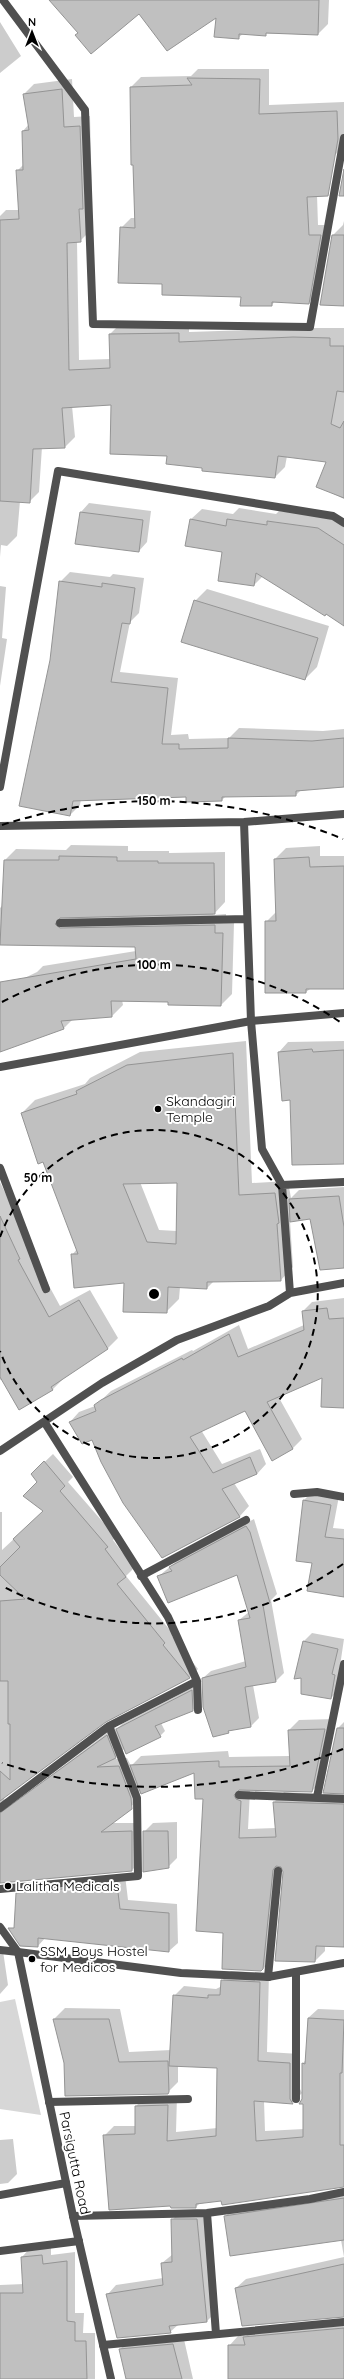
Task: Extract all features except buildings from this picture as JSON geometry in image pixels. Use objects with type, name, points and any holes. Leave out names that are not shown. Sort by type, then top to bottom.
[{"type":"street","points":[[3,0],[85,110],[93,324],[310,327],[344,138]]},
{"type":"street","points":[[0,787],[58,471],[333,516],[344,523]]},
{"type":"street","points":[[0,826],[244,822],[344,814]]},
{"type":"street","points":[[244,822],[251,1021],[262,1149],[282,1185],[290,1293]]},
{"type":"street","points":[[60,923],[247,919]]},
{"type":"street","points":[[0,1067],[251,1021],[344,1013]]},
{"type":"street","points":[[0,1168],[46,1289]]},
{"type":"street","points":[[282,1185],[344,1182]]},
{"type":"street","points":[[0,1451],[45,1423],[102,1383],[177,1340],[269,1306],[290,1293],[344,1283]]},
{"type":"street","points":[[45,1423],[168,1617],[197,1681],[198,1710]]},
{"type":"street","points":[[294,1494],[317,1492],[344,1497]]},
{"type":"street","points":[[141,1576],[246,1520]]},
{"type":"street","points":[[317,1797],[344,1664]]},
{"type":"street","points":[[0,1808],[109,1726],[197,1681]]},
{"type":"street","points":[[0,1889],[138,1876],[137,1798],[109,1726]]},
{"type":"street","points":[[239,1796],[317,1797],[344,1799]]},
{"type":"street","points":[[268,1977],[278,1872]]},
{"type":"street","points":[[0,1926],[18,1952]]},
{"type":"street","points":[[0,1950],[181,1973],[268,1977],[344,1963]]},
{"type":"street","name":"Parsigutta Road","points":[[18,1952],[73,2216],[111,2379]]},
{"type":"street","points":[[296,1972],[296,2099]]},
{"type":"street","points":[[49,2102],[188,2099]]},
{"type":"street","points":[[0,2195],[66,2183]]},
{"type":"street","points":[[73,2216],[207,2213],[310,2199],[344,2192]]},
{"type":"street","points":[[207,2213],[216,2334]]},
{"type":"street","points":[[0,2251],[79,2241]]},
{"type":"street","points":[[103,2345],[344,2322]]},
{"type":"shaded area","points":[[15,1999],[41,2115],[0,2109],[0,2002]]},
{"type":"place","name":"Skandagiri Temple","points":[[158,1109]]},
{"type":"place","name":"Lalitha Medicals","points":[[8,1886]]},
{"type":"place","name":"SSM Boys Hostel for Medicos","points":[[32,1959]]}]
